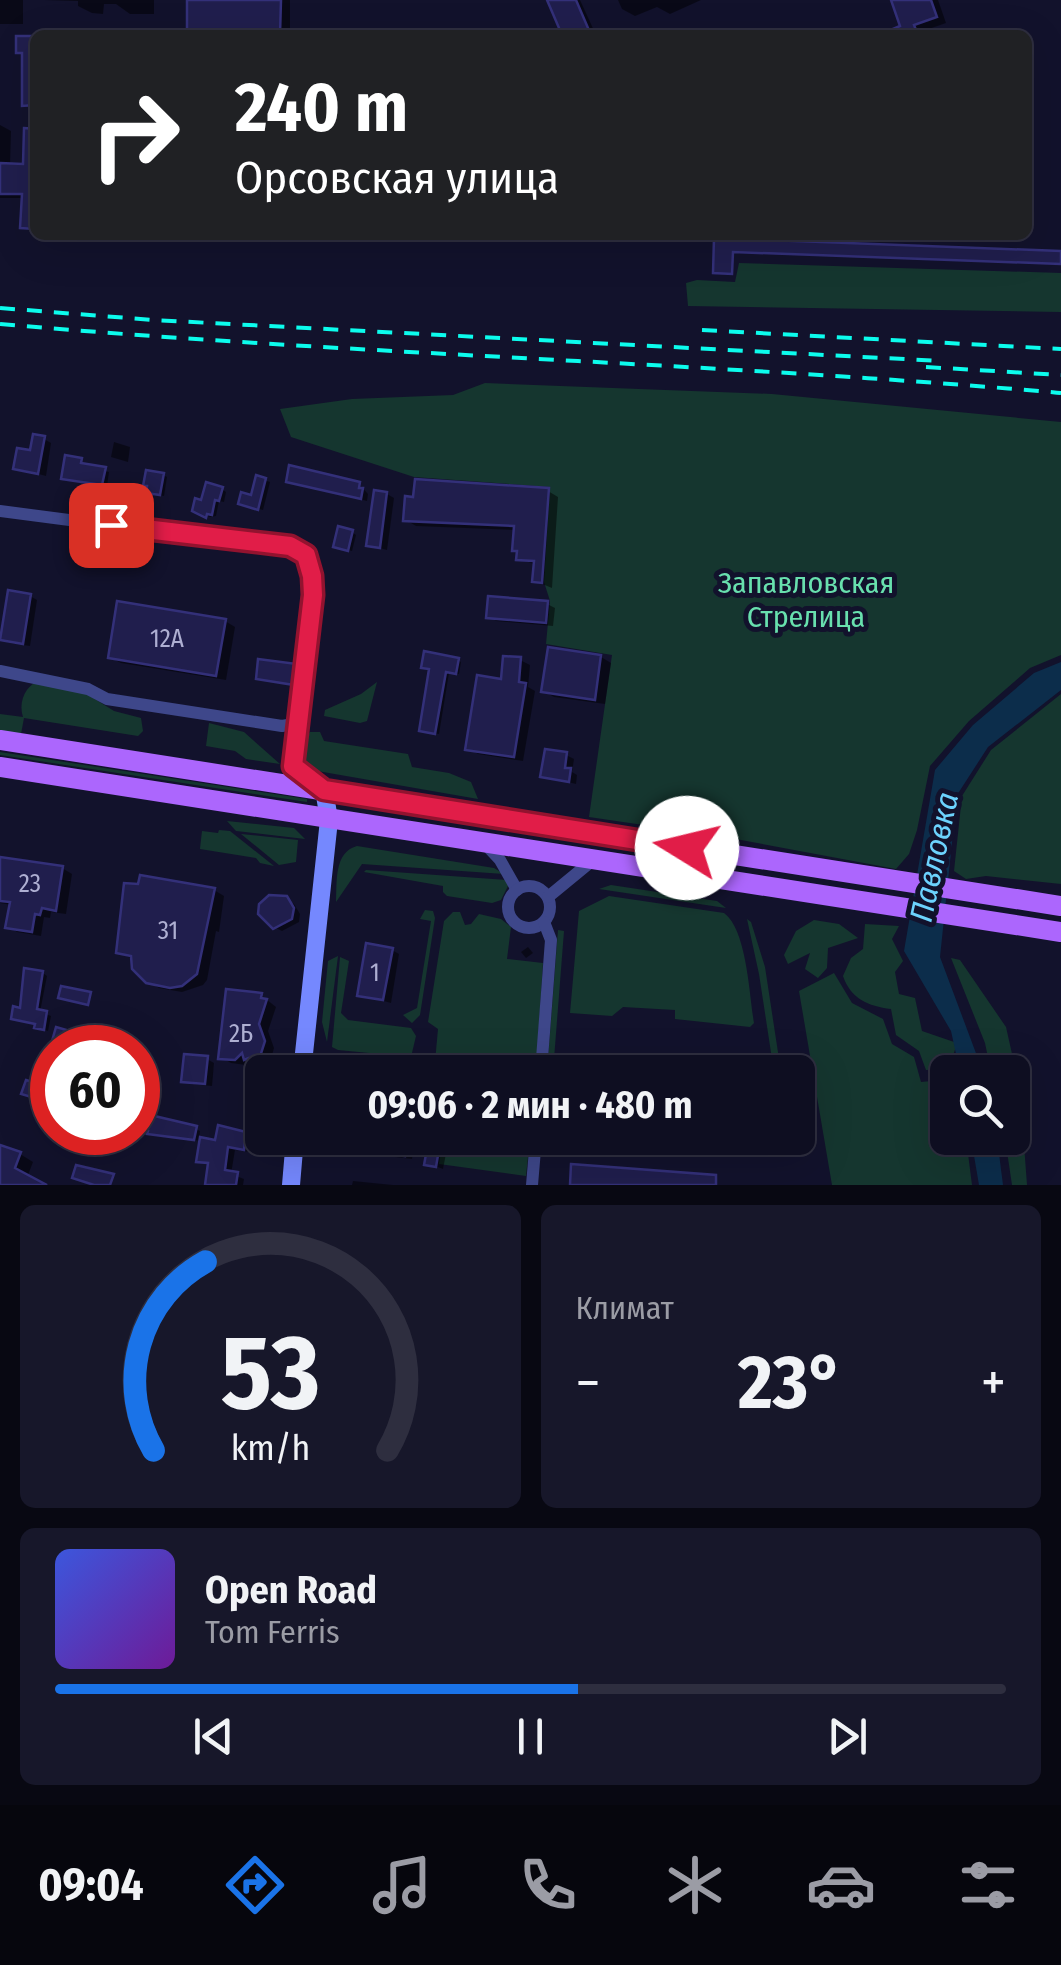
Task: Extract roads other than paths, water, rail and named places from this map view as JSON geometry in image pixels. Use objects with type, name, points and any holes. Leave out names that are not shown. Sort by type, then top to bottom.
[{"type":"main road","points":[[0,740],[1061,906]]},
{"type":"main road","points":[[0,767],[1061,932]]},
{"type":"street","points":[[0,510],[300,550],[309,563],[313,595],[293,766],[324,790],[329,820],[304,1055]]},
{"type":"street","points":[[0,671],[88,689],[107,698],[282,726],[299,724]]},
{"type":"street","points":[[485,844],[500,860],[517,890]]},
{"type":"street","points":[[548,897],[593,860]]},
{"type":"street","points":[[534,886],[548,897],[550,910],[544,922],[532,928],[515,922],[508,905],[517,890],[534,886]]},
{"type":"street","points":[[541,1055],[551,940],[544,922]]},
{"type":"street","points":[[291,1185],[294,1155]]},
{"type":"street","points":[[532,1185],[535,1155]]},
{"type":"water","name":"Павловка","points":[[1061,662],[1061,690],[988,747],[957,795],[940,957],[977,1055],[956,1055],[951,1031],[904,951],[935,770],[973,725],[1034,673]]},
{"type":"water","points":[[974,1155],[999,1155],[1003,1185],[979,1185]]},
{"type":"railway","points":[[0,308],[153,320],[941,361]]},
{"type":"railway","points":[[0,324],[1061,393]]},
{"type":"railway","points":[[702,330],[1061,349]]},
{"type":"railway","points":[[926,367],[1061,375]]},
{"type":"park label","name":"Запавловская Стрелица","points":[[806,600]]}]
